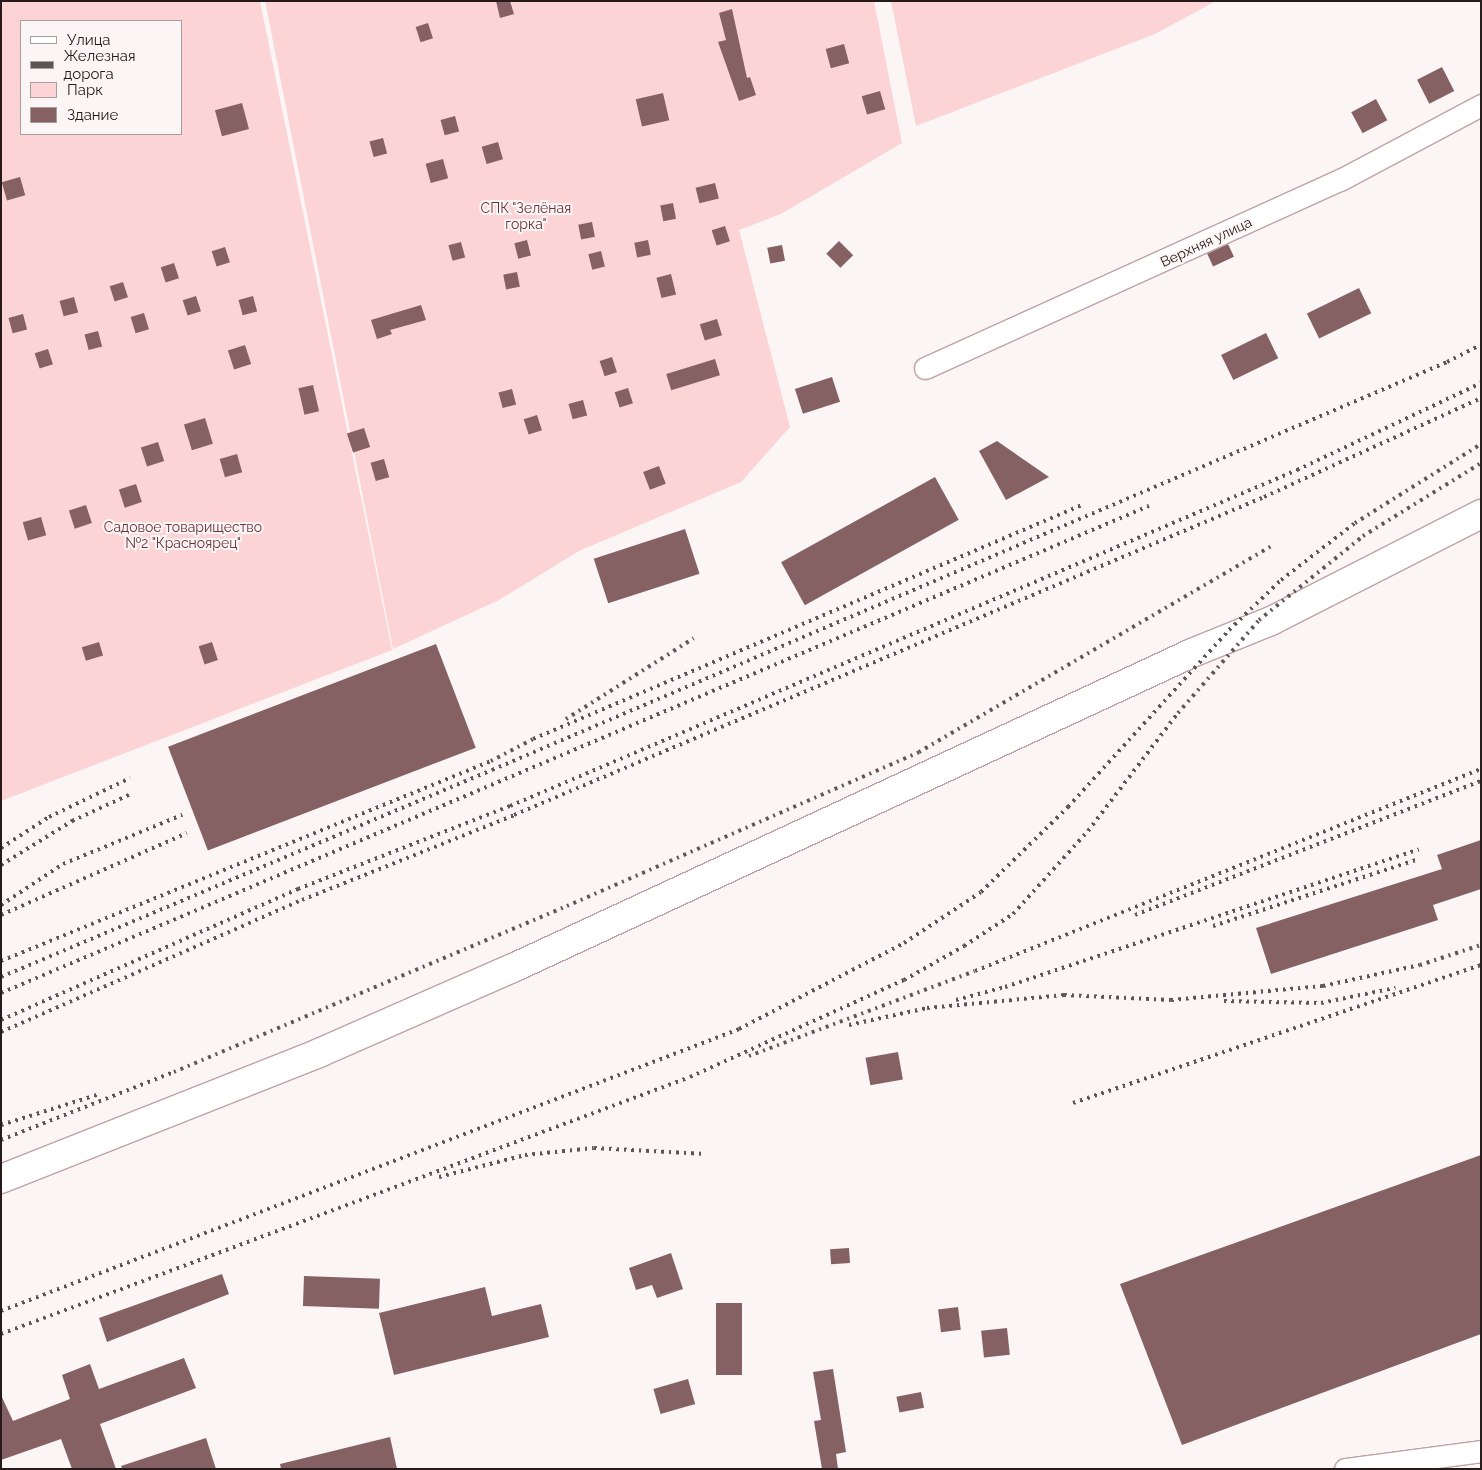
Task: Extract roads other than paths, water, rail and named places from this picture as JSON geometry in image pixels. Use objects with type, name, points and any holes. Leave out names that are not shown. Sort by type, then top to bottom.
[{"type":"highway","points":[[1,1179],[319,1053],[512,968],[1183,657],[1271,621],[1328,590],[1481,514]]},
{"type":"street","name":"Верхняя улица","points":[[925,368],[1340,180],[1481,105]]},
{"type":"street","points":[[1345,1469],[1481,1450]]},
{"type":"railway","points":[[1,977],[492,770],[1447,362],[1481,345]]},
{"type":"railway","points":[[1,1020],[298,889],[510,806],[1297,470],[1481,383]]},
{"type":"railway","points":[[1,1032],[302,900],[514,815],[1264,497],[1481,398]]},
{"type":"railway","points":[[1,1311],[739,1029],[904,943],[981,892],[1068,807],[1229,630],[1281,580],[1355,523],[1481,444]]},
{"type":"railway","points":[[1,1334],[690,1077],[904,980],[964,946],[1013,914],[1088,831],[1178,713],[1259,620],[1363,536],[1481,463]]},
{"type":"railway","points":[[1,961],[491,761],[533,739],[1082,505]]},
{"type":"railway","points":[[1,993],[1149,506]]},
{"type":"railway","points":[[1,1140],[174,1072],[567,906],[919,752],[1273,545]]},
{"type":"railway","points":[[566,719],[694,638]]},
{"type":"railway","points":[[749,1056],[975,971],[1481,769]]},
{"type":"railway","points":[[1,848],[49,817],[130,778]]},
{"type":"railway","points":[[1135,915],[1481,781]]},
{"type":"railway","points":[[1,865],[72,821],[133,793]]},
{"type":"railway","points":[[1,905],[63,864],[182,815]]},
{"type":"railway","points":[[1,915],[187,833]]},
{"type":"railway","points":[[956,1000],[1005,987],[1419,849]]},
{"type":"railway","points":[[1213,926],[1419,859]]},
{"type":"railway","points":[[849,1025],[927,1008],[1064,995],[1171,1000],[1323,986],[1420,965],[1481,945]]},
{"type":"railway","points":[[1073,1103],[1481,965]]},
{"type":"railway","points":[[1224,1001],[1321,1003],[1395,988]]},
{"type":"railway","points":[[1,1125],[100,1094]]},
{"type":"railway","points":[[439,1177],[525,1155],[594,1148],[706,1154]]},
{"type":"park label","name":"СПК \"Зелёная горка\"","points":[[526,216]]},
{"type":"park label","name":"Садовое товарищество №2 \"Красноярец\"","points":[[183,536]]}]
